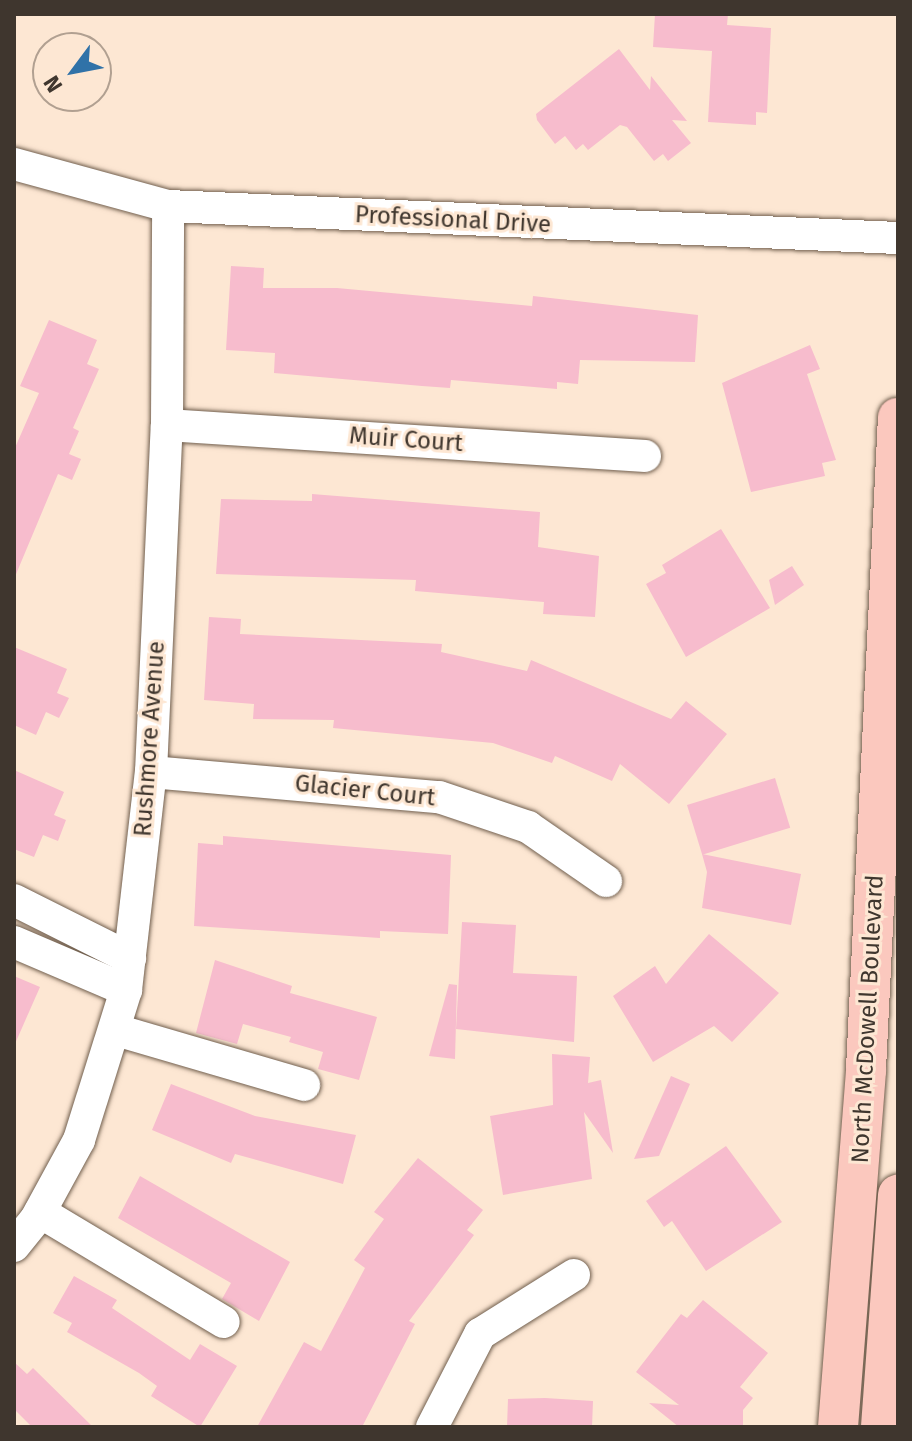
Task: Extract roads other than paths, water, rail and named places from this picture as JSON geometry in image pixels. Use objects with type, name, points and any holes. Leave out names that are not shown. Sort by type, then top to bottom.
[{"type":"main road","name":"North McDowell Boulevard","points":[[838,1427],[866,1069],[898,418]]},
{"type":"main road","points":[[881,1427],[898,1195]]},
{"type":"street","name":"Professional Drive","points":[[14,164],[168,206],[898,238]]},
{"type":"street","name":"Rushmore Avenue","points":[[14,1246],[40,1212],[79,1140],[116,1030],[126,990],[151,772],[167,425],[168,206]]},
{"type":"street","name":"Muir Court","points":[[167,425],[645,456]]},
{"type":"street","name":"Glacier Court","points":[[151,772],[439,797],[528,827],[606,881]]},
{"type":"street","points":[[14,900],[130,958]]},
{"type":"street","points":[[14,942],[126,990]]},
{"type":"street","points":[[116,1030],[304,1085]]},
{"type":"street","points":[[40,1212],[224,1322]]},
{"type":"street","points":[[432,1427],[480,1334],[574,1275]]}]
